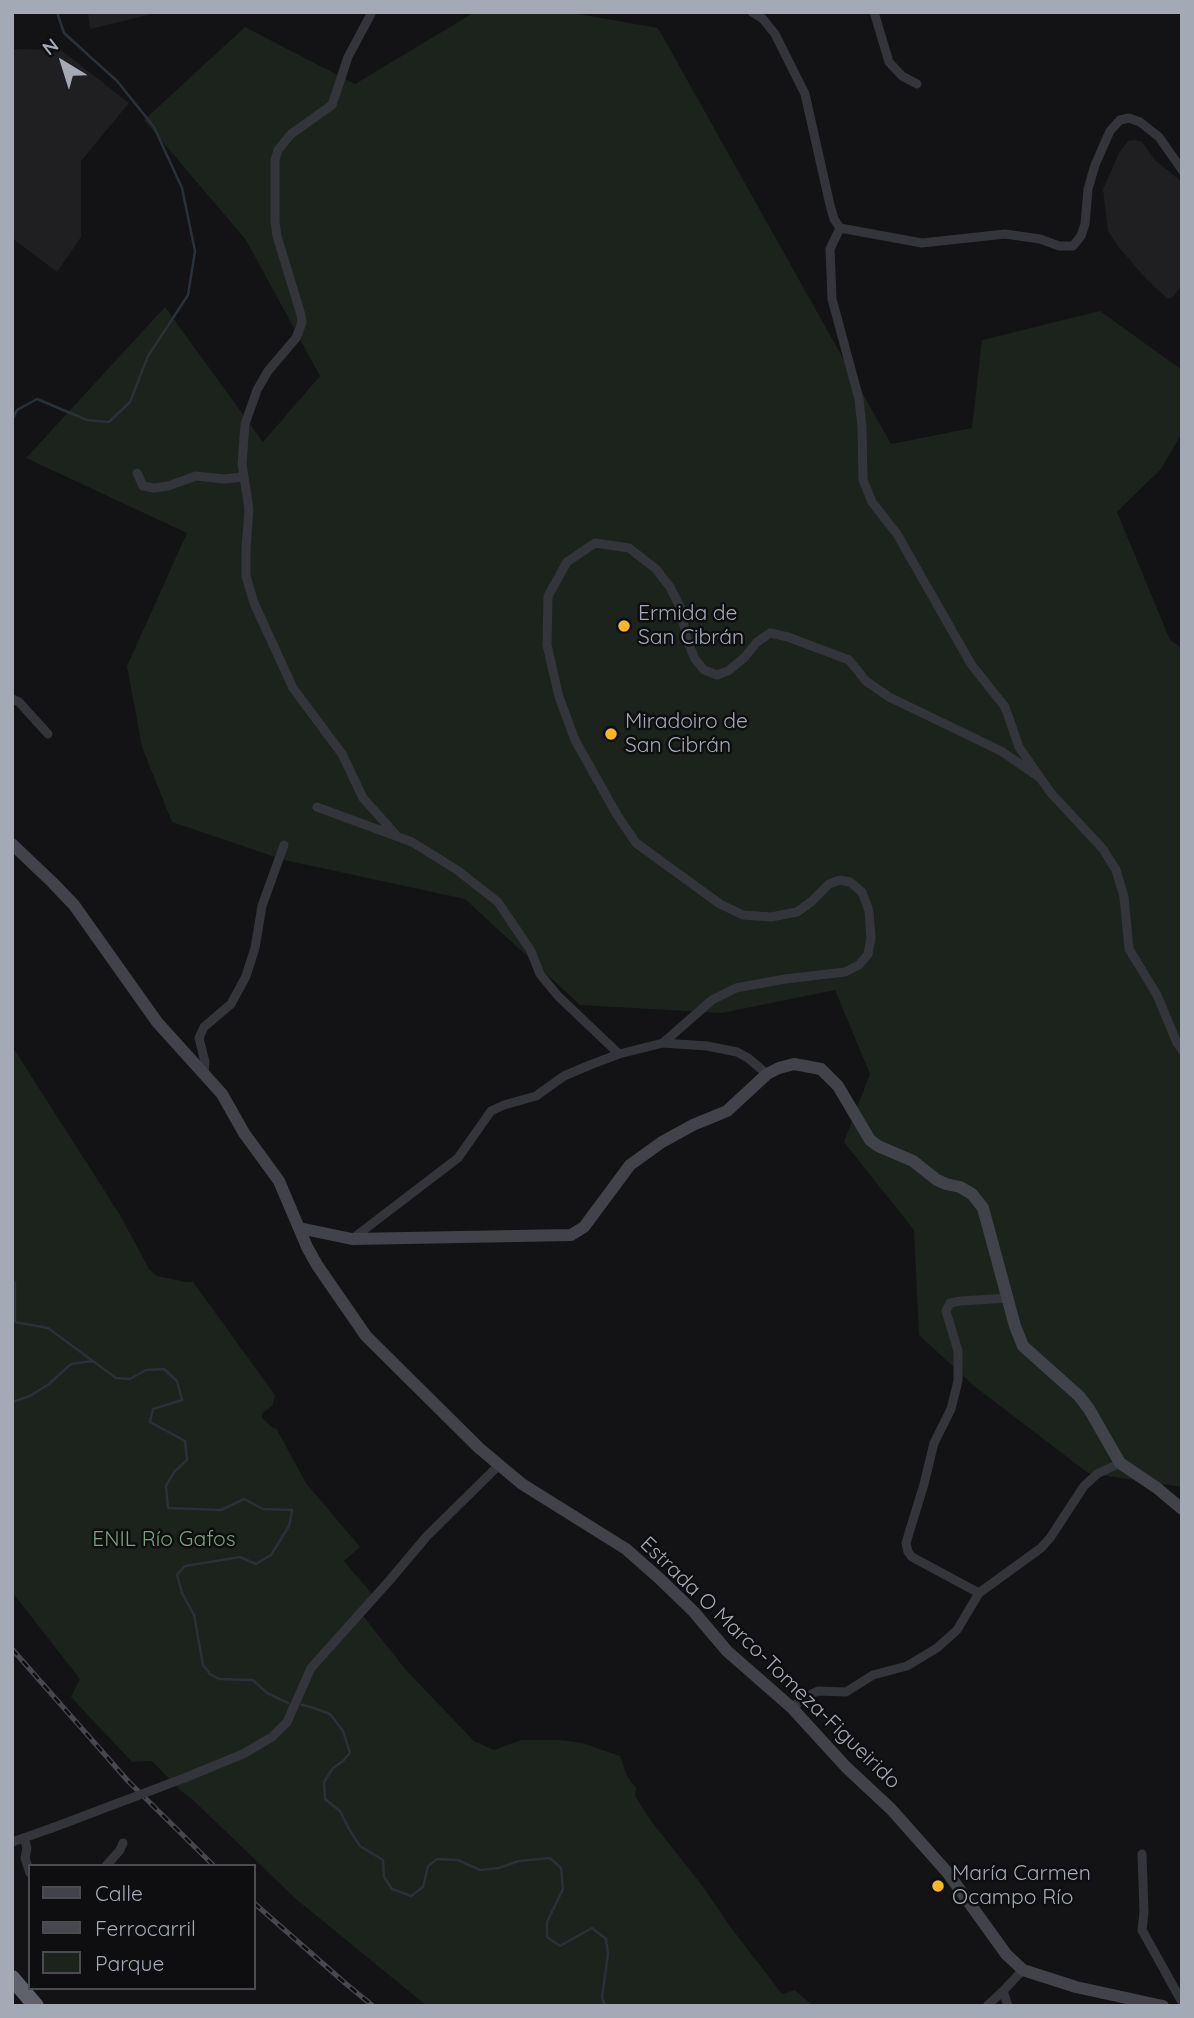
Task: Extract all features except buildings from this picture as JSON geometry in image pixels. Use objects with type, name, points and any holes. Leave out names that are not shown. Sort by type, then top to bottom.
[{"type":"highway","points":[[12,1978],[36,2006]]},
{"type":"street","points":[[372,12],[348,57],[332,105],[291,134],[278,150],[275,160],[277,236],[302,323],[296,338],[268,371],[248,412],[243,435],[242,464],[249,509],[246,576],[254,603],[293,688],[342,754],[363,798],[397,836]]},
{"type":"street","points":[[874,12],[889,62],[902,76],[917,84]]},
{"type":"street","points":[[758,14],[775,34],[805,94],[830,205],[840,228],[922,243],[1005,234],[1040,239],[1059,246],[1073,246],[1081,236],[1085,224],[1088,189],[1110,131],[1120,120],[1129,118],[1140,122],[1159,137],[1182,170]]},
{"type":"street","points":[[840,228],[830,249],[832,299],[859,399],[863,480],[872,502],[897,534],[971,664],[1005,707],[1019,747],[1050,792],[1103,849],[1116,870],[1124,897],[1129,949],[1157,995],[1182,1050]]},
{"type":"street","points":[[137,473],[146,488],[168,486],[196,476],[244,478]]},
{"type":"street","points":[[663,1043],[712,1000],[736,988],[845,972],[859,965],[868,954],[871,938],[869,911],[862,892],[850,883],[840,880],[829,884],[797,912],[771,917],[743,915],[720,904],[636,843],[575,740],[559,697],[547,645],[548,596],[567,562],[595,544],[629,548],[656,569],[670,587],[680,607],[687,640],[695,659],[705,670],[717,675],[728,671],[744,658],[757,642],[770,634],[788,638],[849,660],[866,681],[889,697],[1001,751],[1039,777]]},
{"type":"street","points":[[12,699],[19,702],[48,734]]},
{"type":"street","points":[[317,807],[412,842],[457,870],[498,902],[531,951],[540,974],[558,996],[619,1054]]},
{"type":"street","name":"Estrada O Marco-Tomeza-Figueirido","points":[[12,844],[74,905],[150,1013],[222,1094],[244,1133],[279,1181],[317,1265],[366,1336],[499,1465],[532,1491],[626,1549],[669,1587],[727,1651],[792,1707],[846,1767],[891,1809],[947,1872],[1006,1954],[1023,1970],[1076,1987],[1163,2006]]},
{"type":"street","points":[[204,1074],[205,1062],[199,1038],[204,1027],[231,1004],[246,976],[256,948],[262,906],[284,845]]},
{"type":"street","points":[[352,1239],[458,1158],[491,1111],[536,1096],[564,1076],[619,1054],[663,1043],[707,1046],[737,1052],[767,1074]]},
{"type":"street","points":[[299,1228],[352,1239],[571,1235],[584,1227],[630,1166],[662,1142],[727,1111],[767,1074],[779,1068],[794,1064],[821,1069],[838,1086],[870,1140],[913,1161],[937,1180],[972,1194],[983,1208],[1015,1326],[1023,1346],[1079,1396],[1120,1463],[1182,1509]]},
{"type":"street","points":[[979,1593],[912,1557],[906,1543],[934,1443],[951,1409],[958,1381],[958,1351],[946,1311],[950,1303],[1009,1298]]},
{"type":"street","points":[[792,1707],[818,1691],[846,1692],[873,1675],[908,1666],[927,1654],[957,1630],[979,1593],[1041,1548],[1084,1486],[1097,1474],[1120,1463]]},
{"type":"street","points":[[12,1842],[187,1777],[243,1754],[272,1737],[287,1722],[312,1668],[427,1536],[499,1465]]},
{"type":"street","points":[[24,1838],[28,1867]]},
{"type":"street","points":[[108,1864],[123,1843]]},
{"type":"street","points":[[1142,1854],[1142,1930],[1182,2002]]},
{"type":"street","points":[[987,2006],[1023,1970]]},
{"type":"street","points":[[1003,1992],[1008,2006]]},
{"type":"shaded area","points":[[88,12],[160,12],[90,29]]},
{"type":"shaded area","points":[[12,49],[61,50],[129,103],[81,161],[81,237],[57,272],[12,238]]},
{"type":"shaded area","points":[[1128,141],[1142,142],[1155,160],[1182,182],[1182,285],[1174,296],[1168,299],[1146,279],[1108,231],[1103,189],[1119,153]]},
{"type":"green space","points":[[475,12],[567,12],[658,28],[891,444],[972,428],[982,340],[1100,311],[1182,370],[1182,433],[1161,469],[1117,512],[1170,640],[1182,648],[1182,1487],[1088,1473],[974,1386],[919,1335],[914,1230],[844,1142],[870,1074],[835,990],[722,1013],[580,1005],[465,899],[284,860],[172,822],[142,747],[127,666],[187,533],[26,458],[165,307],[263,442],[320,376],[246,240],[144,120],[245,27],[355,84]]},
{"type":"green space","name":"ENIL Río Gafos","points":[[12,1046],[120,1215],[149,1269],[157,1276],[193,1282],[275,1395],[273,1405],[263,1413],[262,1418],[276,1428],[306,1483],[360,1547],[344,1561],[372,1594],[363,1611],[364,1617],[406,1670],[474,1741],[494,1750],[522,1740],[560,1740],[582,1743],[620,1756],[627,1776],[636,1788],[635,1796],[651,1821],[782,1994],[795,1990],[813,2006],[427,2006],[296,1899],[152,1761],[132,1762],[71,1697],[80,1679],[12,1592]]},
{"type":"waterway","points":[[12,420],[17,410],[37,399],[87,420],[109,422],[130,402],[148,356],[188,295],[195,251],[182,188],[154,127],[117,81],[64,33],[57,12]]},
{"type":"waterway","points":[[12,1279],[15,1283],[15,1322],[48,1328],[116,1378],[130,1379],[146,1370],[164,1369],[177,1381],[182,1400],[153,1409],[150,1422],[185,1441],[187,1460],[174,1472],[166,1486],[168,1508],[221,1510],[244,1499],[263,1509],[292,1510],[289,1526],[271,1555],[256,1564],[240,1557],[185,1566],[177,1575],[182,1593],[194,1615],[203,1665],[210,1674],[219,1679],[253,1680],[267,1693],[288,1703]]},
{"type":"waterway","points":[[12,1402],[30,1396],[49,1384],[71,1364],[93,1361]]},
{"type":"waterway","points":[[302,1705],[330,1714],[343,1731],[350,1753],[333,1768],[324,1782],[325,1799],[340,1811],[360,1846],[383,1860],[384,1877],[392,1889],[411,1896],[423,1887],[428,1866],[437,1859],[458,1860],[480,1870],[499,1868],[519,1861],[550,1858],[561,1868],[563,1889],[547,1922],[547,1937],[560,1946],[592,1928],[606,1939],[608,1954],[602,1997],[605,2006]]},
{"type":"railway","points":[[12,1649],[128,1781],[212,1864]]},
{"type":"railway","points":[[256,1905],[373,2006]]},
{"type":"place","name":"Ermida de San Cibrán","points":[[624,626]]},
{"type":"place","name":"Miradoiro de San Cibrán","points":[[611,734]]},
{"type":"place","name":"María Carmen Ocampo Río","points":[[938,1886]]}]
